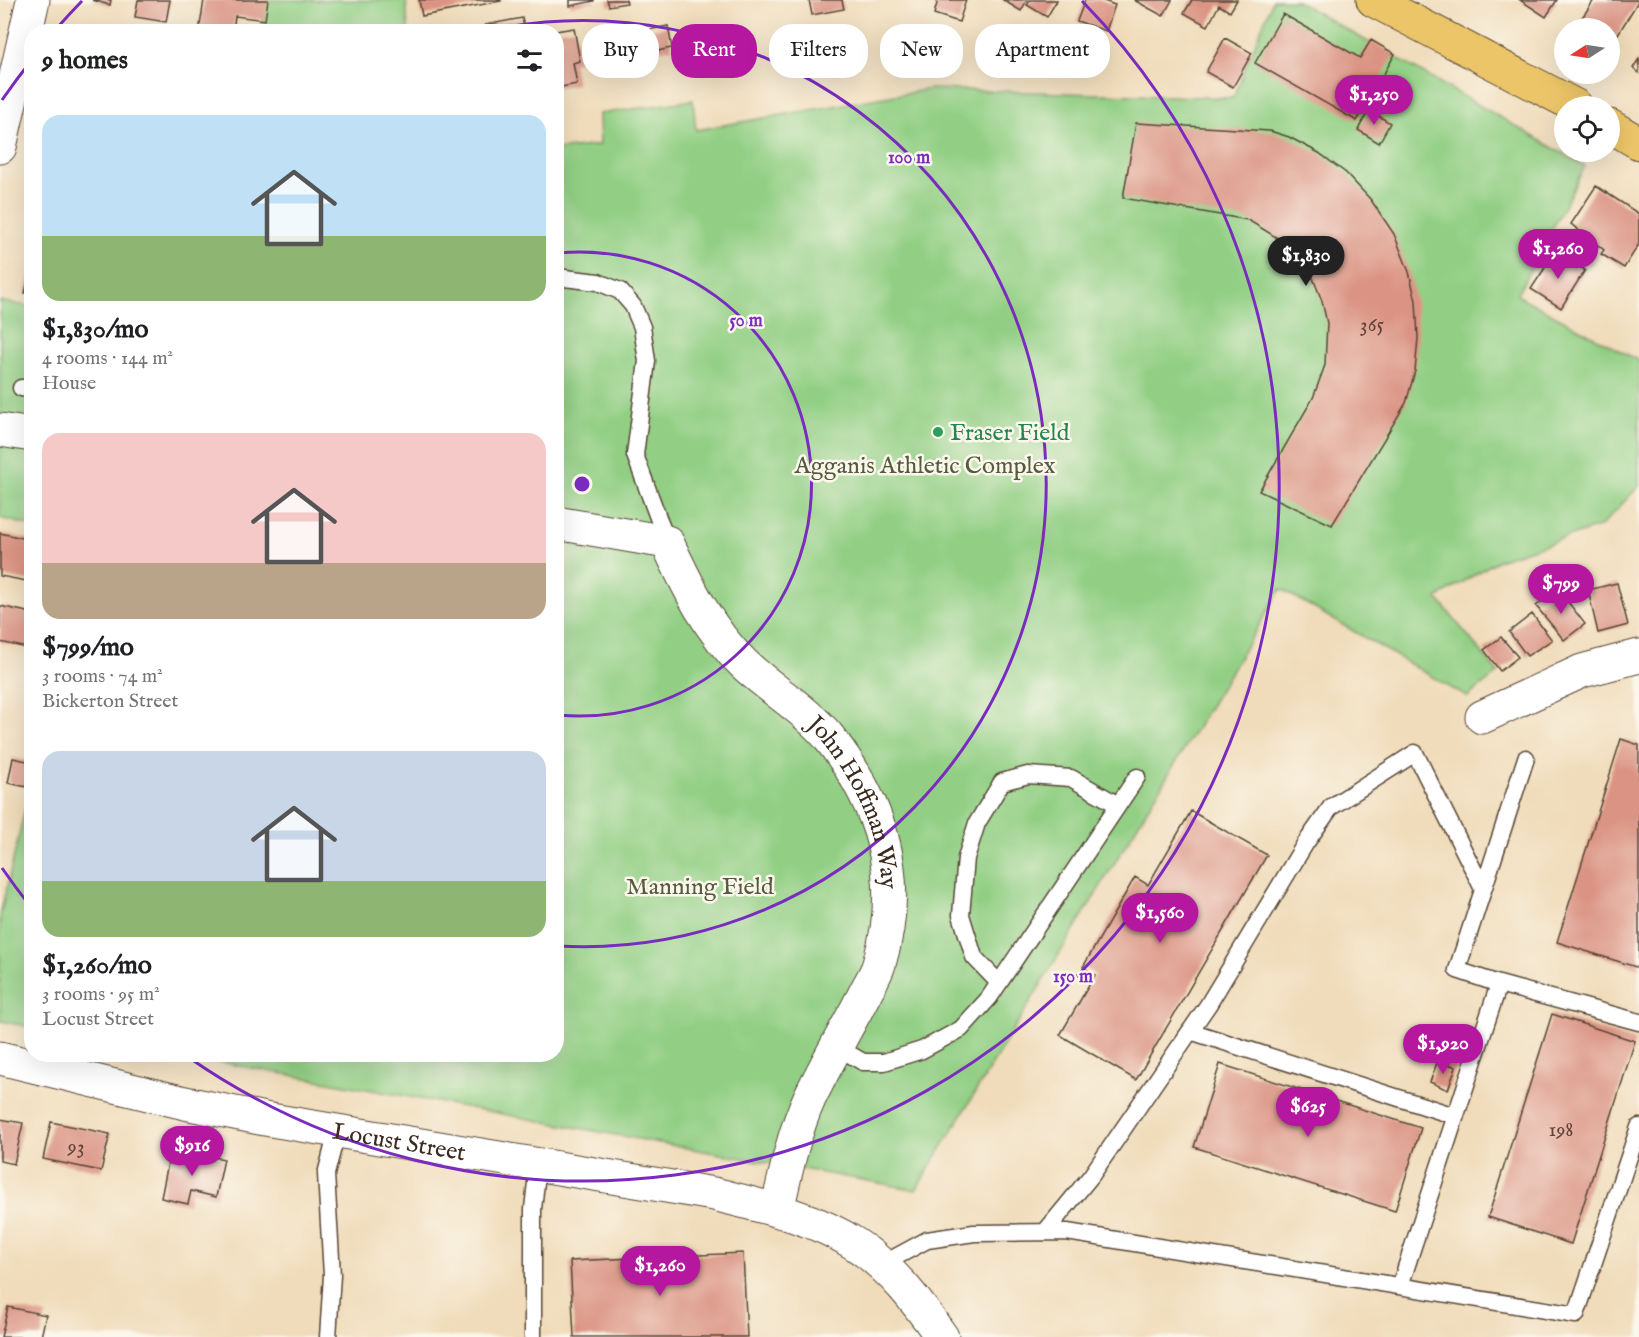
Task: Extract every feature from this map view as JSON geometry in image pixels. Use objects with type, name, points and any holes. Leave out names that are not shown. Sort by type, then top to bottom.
[{"type":"main road","points":[[1373,0],[1557,96]]},
{"type":"main road","points":[[1620,132],[1639,143]]},
{"type":"street","points":[[28,24],[33,0]]},
{"type":"street","points":[[0,147],[24,40]]},
{"type":"street","points":[[0,430],[24,434]]},
{"type":"street","points":[[564,524],[667,542]]},
{"type":"street","name":"John Hoffman Way","points":[[667,542],[713,628],[743,663],[825,733],[849,766],[870,804],[886,846],[891,878],[889,914],[879,966],[815,1086],[796,1131],[788,1215]]},
{"type":"street","points":[[1482,717],[1582,671],[1639,656]]},
{"type":"street","name":"Locust Street","points":[[0,1059],[185,1103],[337,1132],[714,1194],[788,1215],[828,1229],[856,1244],[904,1287],[942,1337]]},
{"type":"lane","points":[[564,278],[598,282],[620,291],[633,306],[642,327],[646,361],[635,455],[667,542]]},
{"type":"lane","points":[[1045,1232],[1091,1176],[1190,1031],[1305,844],[1331,807],[1415,753],[1483,889]]},
{"type":"lane","points":[[1526,758],[1457,970],[1498,984],[1639,1022]]},
{"type":"lane","points":[[999,983],[974,957],[961,915],[966,858],[977,823],[1002,782],[1028,775],[1071,777],[1118,805]]},
{"type":"lane","points":[[837,1047],[863,1062],[884,1062],[922,1050],[961,1029],[999,983],[1137,777]]},
{"type":"lane","points":[[1400,1286],[1498,984]]},
{"type":"lane","points":[[1190,1031],[1455,1116]]},
{"type":"lane","points":[[881,1265],[927,1240],[974,1233],[1067,1232],[1576,1315],[1639,1127]]},
{"type":"lane","points":[[328,1337],[332,1275],[326,1174],[337,1132]]},
{"type":"lane","points":[[533,1337],[533,1209],[538,1165]]},
{"type":"green space","points":[[267,0],[406,0],[408,24],[262,24]]},
{"type":"green space","name":"Agganis Athletic Complex","points":[[1273,0],[1295,0],[1554,148],[1554,162],[1578,162],[1585,166],[1517,295],[1639,361],[1639,486],[1601,526],[1498,560],[1437,598],[1498,673],[1467,697],[1281,589],[916,1190],[219,1062],[564,1062],[564,149],[600,145],[599,114],[693,100],[696,130],[930,89],[1233,98]]},
{"type":"green space","points":[[0,301],[24,306],[24,524],[0,518]]},
{"type":"green space","points":[[24,814],[24,1026],[0,1021],[0,915]]},
{"type":"building","points":[[92,0],[111,0],[110,5]]},
{"type":"building","points":[[138,0],[170,0],[166,22],[135,17]]},
{"type":"building","points":[[204,0],[268,0],[265,20],[235,16],[234,24],[200,24]]},
{"type":"building","points":[[419,0],[501,0],[501,1],[422,16]]},
{"type":"building","points":[[570,0],[594,0],[594,1],[570,6]]},
{"type":"building","points":[[607,0],[626,0],[627,3],[609,6]]},
{"type":"building","points":[[809,0],[842,0],[844,9],[812,15]]},
{"type":"building","points":[[938,0],[966,0],[959,22],[934,14]]},
{"type":"building","points":[[1003,0],[1027,0],[1021,11]]},
{"type":"building","points":[[1030,0],[1057,0],[1047,17],[1027,5]]},
{"type":"building","points":[[1085,0],[1101,0],[1115,5],[1108,24],[1086,24],[1077,21]]},
{"type":"building","points":[[1134,0],[1172,0],[1163,16]]},
{"type":"building","points":[[1192,0],[1237,0],[1230,12],[1219,5],[1208,26],[1184,13]]},
{"type":"building","points":[[1520,0],[1557,0],[1546,17]]},
{"type":"building","points":[[1594,0],[1639,0],[1620,31],[1620,18],[1582,18]]},
{"type":"building","points":[[1283,14],[1360,58],[1371,40],[1395,54],[1357,121],[1255,63]]},
{"type":"building","points":[[522,18],[523,24],[490,24]]},
{"type":"building","points":[[668,26],[671,48],[659,51],[659,28]]},
{"type":"building","points":[[574,28],[580,61],[573,63],[577,84],[564,86],[564,30]]},
{"type":"building","points":[[1225,38],[1252,53],[1233,87],[1206,72]]},
{"type":"building","points":[[1639,59],[1639,73],[1633,68]]},
{"type":"building","points":[[1369,110],[1390,123],[1379,143],[1358,130]]},
{"type":"building","points":[[1136,123],[1270,131],[1289,137],[1319,153],[1346,173],[1371,200],[1394,234],[1409,272],[1416,301],[1418,338],[1415,371],[1406,403],[1332,525],[1259,491],[1313,398],[1325,365],[1327,323],[1313,278],[1301,260],[1284,242],[1248,220],[1123,198]]},
{"type":"building","points":[[1596,186],[1639,214],[1639,244],[1624,268],[1601,254],[1604,250],[1571,224]]},
{"type":"building","points":[[1556,251],[1585,270],[1561,308],[1531,289]]},
{"type":"building","points":[[0,533],[24,538],[24,580],[0,576]]},
{"type":"building","points":[[1617,583],[1628,625],[1598,633],[1588,590]]},
{"type":"building","points":[[1558,589],[1585,624],[1564,640],[1536,606]]},
{"type":"building","points":[[0,606],[24,611],[24,647],[0,642]]},
{"type":"building","points":[[1532,614],[1552,640],[1527,656],[1509,632]]},
{"type":"building","points":[[1501,637],[1518,657],[1500,671],[1484,650]]},
{"type":"building","points":[[1621,739],[1639,745],[1639,968],[1557,942]]},
{"type":"building","points":[[13,758],[24,760],[24,786],[8,783]]},
{"type":"building","points":[[1191,811],[1267,855],[1136,1080],[1060,1035],[1095,975],[1083,967],[1135,877],[1148,885]]},
{"type":"building","points":[[1552,1014],[1635,1041],[1571,1244],[1488,1217]]},
{"type":"building","points":[[1438,1060],[1456,1067],[1448,1090],[1430,1082]]},
{"type":"building","points":[[1220,1064],[1421,1128],[1395,1211],[1194,1147]]},
{"type":"building","points":[[0,1119],[23,1123],[14,1164],[0,1161]]},
{"type":"building","points":[[51,1122],[110,1134],[101,1171],[43,1159]]},
{"type":"building","points":[[181,1150],[224,1159],[216,1197],[191,1191],[188,1204],[161,1198],[168,1163],[178,1165]]},
{"type":"building","points":[[743,1253],[747,1337],[574,1337],[570,1261]]},
{"type":"building","points":[[8,1307],[46,1315],[41,1337],[1,1337]]},
{"type":"place","name":"Fraser Field","points":[[938,432]]},
{"type":"park label","name":"Manning Field","points":[[700,886]]}]
